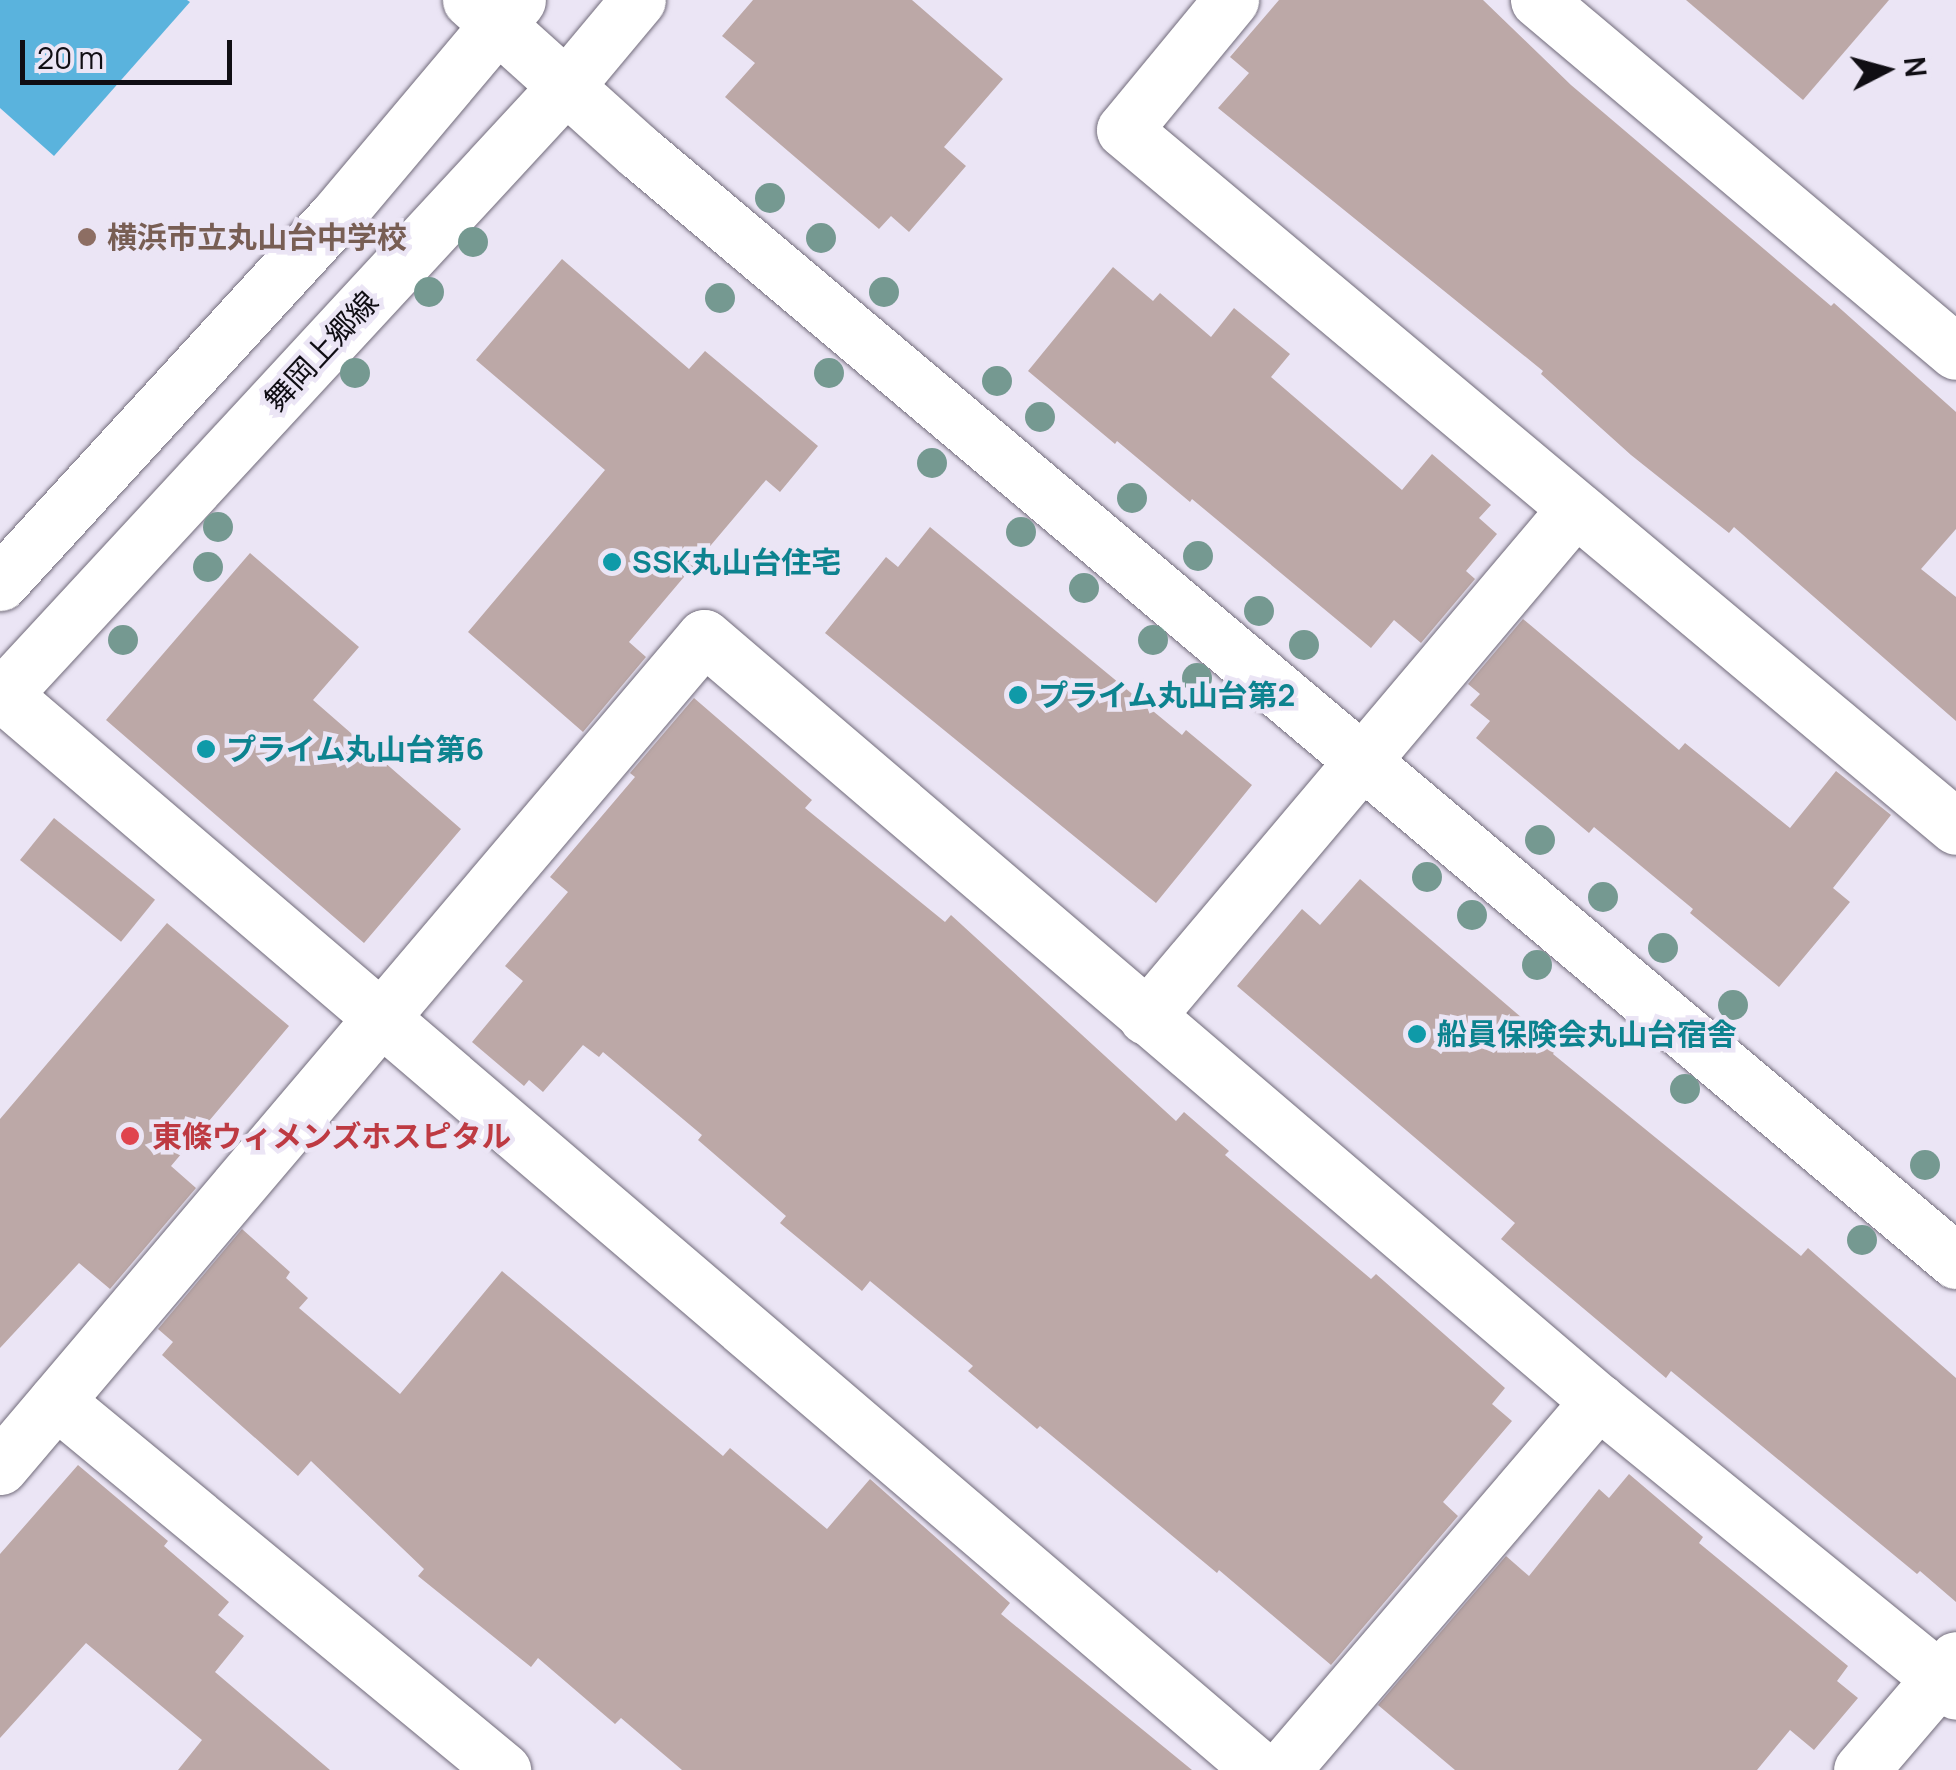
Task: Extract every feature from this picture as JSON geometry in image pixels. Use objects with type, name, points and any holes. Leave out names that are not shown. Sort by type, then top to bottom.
[{"type":"street","name":"舞岡上郷線","points":[[1,695],[566,86],[638,0]]},
{"type":"street","points":[[1230,0],[1124,130],[1956,828]]},
{"type":"street","points":[[1538,0],[1956,352]]},
{"type":"street","points":[[0,583],[333,220],[495,8],[566,86],[1956,1262]]},
{"type":"street","points":[[1146,1017],[1574,510]]},
{"type":"street","points":[[0,1467],[704,637],[1598,1401],[1950,1676],[1862,1770]]},
{"type":"street","points":[[1,695],[1261,1770]]},
{"type":"street","points":[[56,1401],[503,1770]]},
{"type":"street","points":[[1282,1770],[1598,1401]]},
{"type":"water","points":[[0,0],[190,2],[54,156],[0,108]]},
{"type":"building","points":[[753,0],[912,0],[1003,79],[944,147],[966,166],[909,232],[891,216],[879,229],[725,97],[755,63],[722,36]]},
{"type":"building","points":[[1279,0],[1483,0],[1571,85],[1831,306],[1834,303],[1956,412],[1956,529],[1921,569],[1956,597],[1956,721],[1734,527],[1729,533],[1631,455],[1541,374],[1543,371],[1218,108],[1249,73],[1230,57]]},
{"type":"building","points":[[1686,0],[1889,0],[1803,100]]},
{"type":"building","name":"SSK丸山台住宅","points":[[562,259],[689,369],[705,351],[818,446],[780,492],[766,480],[629,642],[646,657],[583,732],[468,632],[605,470],[476,360]]},
{"type":"building","points":[[1113,267],[1153,301],[1160,293],[1211,337],[1234,308],[1290,354],[1271,377],[1402,490],[1432,454],[1491,505],[1479,518],[1497,534],[1466,571],[1475,579],[1421,643],[1394,620],[1371,648],[1192,499],[1190,502],[1117,441],[1115,444],[1028,371]]},
{"type":"building","name":"プライム丸山台第2","points":[[930,527],[1182,735],[1186,730],[1252,785],[1156,903],[825,633],[886,557],[898,567]]},
{"type":"building","name":"プライム丸山台第6","points":[[250,553],[359,647],[313,700],[461,829],[364,943],[106,720]]},
{"type":"building","points":[[1523,619],[1679,750],[1685,743],[1790,828],[1836,771],[1891,815],[1833,888],[1850,902],[1779,987],[1594,827],[1589,833],[1476,738],[1490,721],[1470,705],[1480,694],[1468,684]]},
{"type":"building","points":[[694,698],[812,800],[805,808],[945,922],[951,915],[1176,1121],[1184,1112],[1229,1151],[1225,1155],[1371,1279],[1376,1274],[1505,1388],[1492,1404],[1512,1421],[1443,1502],[1458,1516],[1331,1665],[1040,1426],[1037,1429],[968,1371],[973,1366],[870,1281],[862,1291],[780,1223],[786,1216],[698,1140],[702,1135],[603,1052],[599,1057],[583,1045],[543,1092],[529,1080],[524,1086],[472,1042],[523,981],[505,966],[568,892],[550,877],[635,777],[630,773]]},
{"type":"building","points":[[54,818],[155,900],[121,942],[20,860]]},
{"type":"building","points":[[1360,879],[1557,1048],[1553,1054],[1801,1256],[1808,1248],[1956,1378],[1956,1602],[1671,1371],[1666,1378],[1501,1239],[1515,1223],[1237,986],[1302,909],[1320,925]]},
{"type":"building","name":"東條ウィメンズホスピタル","points":[[167,923],[289,1026],[171,1166],[196,1188],[110,1289],[79,1263],[0,1348],[0,1119]]},
{"type":"building","points":[[242,1229],[290,1272],[286,1278],[308,1298],[299,1308],[400,1394],[502,1271],[723,1456],[730,1448],[827,1529],[870,1479],[1010,1603],[1001,1614],[1192,1770],[682,1770],[621,1718],[615,1724],[538,1658],[531,1667],[418,1576],[424,1569],[311,1461],[298,1476],[162,1355],[173,1342],[158,1329]]},
{"type":"building","points":[[78,1465],[168,1541],[164,1546],[229,1602],[218,1615],[244,1636],[215,1672],[330,1770],[178,1770],[202,1740],[86,1643],[0,1738],[0,1554]]},
{"type":"building","points":[[1629,1474],[1703,1537],[1699,1543],[1848,1666],[1837,1681],[1858,1698],[1814,1750],[1790,1730],[1757,1770],[1455,1770],[1378,1705],[1506,1556],[1529,1576],[1599,1489],[1609,1498]]},
{"type":"place","name":"横浜市立丸山台中学校","points":[[87,237]]},
{"type":"place","name":"SSK丸山台住宅","points":[[612,562]]},
{"type":"place","name":"プライム丸山台第2","points":[[1018,695]]},
{"type":"place","name":"プライム丸山台第6","points":[[206,749]]},
{"type":"place","name":"船員保険会丸山台宿舎","points":[[1417,1034]]},
{"type":"place","name":"東條ウィメンズホスピタル","points":[[130,1136]]}]
